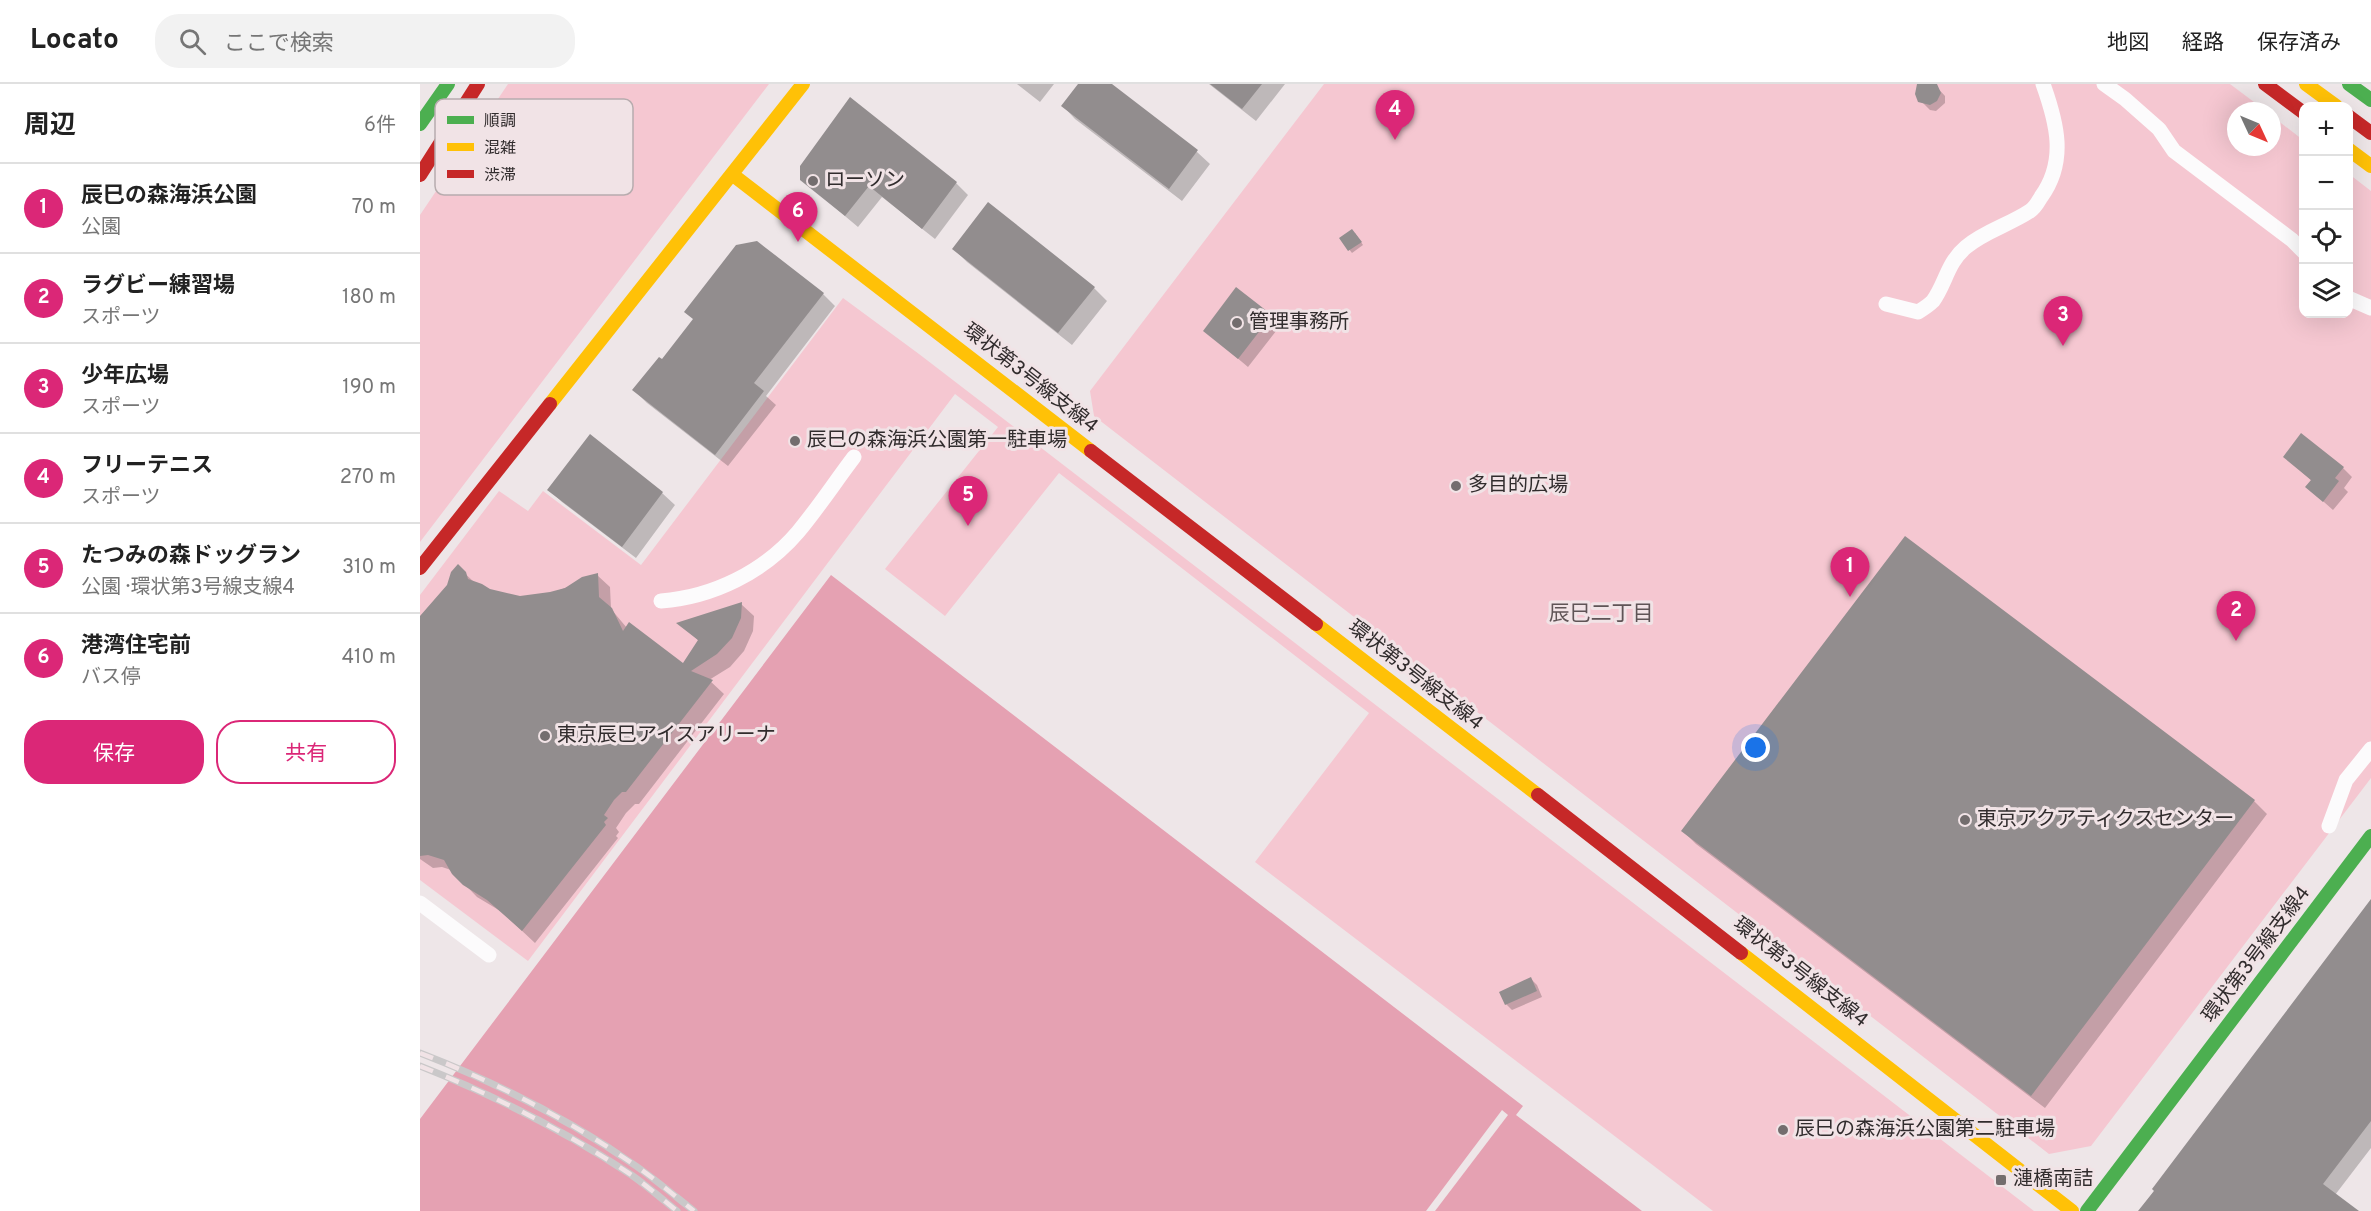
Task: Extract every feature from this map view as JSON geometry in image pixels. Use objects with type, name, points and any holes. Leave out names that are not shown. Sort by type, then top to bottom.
[{"type":"main road","points":[[438,99],[448,84]]},
{"type":"main road","points":[[468,99],[478,84]]},
{"type":"main road","points":[[420,568],[803,84]]},
{"type":"main road","points":[[2265,84],[2299,109]]},
{"type":"main road","points":[[2306,84],[2331,102]]},
{"type":"main road","points":[[2318,84],[2339,102]]},
{"type":"main road","points":[[2349,84],[2369,89],[2353,106]]},
{"type":"main road","points":[[420,124],[435,103]]},
{"type":"main road","points":[[2353,113],[2371,125],[2353,145]]},
{"type":"main road","points":[[2353,114],[2371,133]]},
{"type":"main road","points":[[420,175],[435,151]]},
{"type":"main road","points":[[2353,152],[2371,166]]},
{"type":"main road","name":"環状第3号線支線4","points":[[732,175],[1597,840],[2072,1211]]},
{"type":"main road","name":"環状第3号線支線4","points":[[2087,1211],[2371,836]]},
{"type":"street","points":[[1886,304],[1918,312],[1932,302],[1949,266],[1965,248],[1985,233],[2010,223],[2033,209],[2047,190],[2058,164],[2057,135],[2051,105],[2043,84]]},
{"type":"street","points":[[2103,84],[2125,99],[2159,129],[2174,151],[2284,233],[2299,247]]},
{"type":"street","points":[[2353,300],[2371,308]]},
{"type":"street","points":[[661,601],[705,594],[766,562],[798,532],[854,457]]},
{"type":"street","points":[[2329,826],[2346,780],[2371,749]]},
{"type":"street","points":[[420,903],[489,955]]},
{"type":"shaded area","points":[[508,84],[769,84],[420,542],[420,215],[435,193],[435,195],[633,195],[633,99],[498,99]]},
{"type":"shaded area","points":[[1324,84],[2230,84],[2254,102],[2227,102],[2227,156],[2281,156],[2281,123],[2299,137],[2299,318],[2353,318],[2353,177],[2371,191],[2371,778],[2091,1146],[2049,1154],[1094,416],[1090,391]]},
{"type":"shaded area","points":[[843,298],[2034,1211],[1713,1211],[1255,862],[1369,713],[1059,473],[945,616],[885,569],[998,427],[955,394],[528,961],[420,880],[420,595],[499,491],[528,511],[543,491],[641,565]]},
{"type":"shaded area","points":[[831,575],[1523,1106],[1516,1115],[1642,1211],[420,1211],[420,1119]]},
{"type":"pier","points":[[1502,1110],[1508,1115],[1435,1211],[1426,1211]]},
{"type":"building","points":[[1078,84],[1112,84],[1198,150],[1169,189],[1061,106]]},
{"type":"building","points":[[1210,84],[1262,84],[1242,109]]},
{"type":"building","points":[[1917,84],[1937,84],[1941,93],[1937,101],[1930,105],[1918,102],[1915,94]]},
{"type":"building","points":[[850,97],[957,182],[922,229],[869,186],[845,216],[800,180],[800,166]]},
{"type":"building","points":[[988,202],[1095,287],[1058,333],[952,249]]},
{"type":"building","points":[[1352,229],[1362,242],[1348,251],[1339,238]]},
{"type":"building","points":[[757,241],[824,293],[754,383],[764,391],[715,455],[632,390],[659,357],[662,359],[693,319],[684,312],[736,245]]},
{"type":"building","name":"管理事務所","points":[[1236,287],[1272,315],[1238,359],[1203,331]]},
{"type":"building","points":[[2301,433],[2344,467],[2335,478],[2339,481],[2323,502],[2305,487],[2311,480],[2283,457]]},
{"type":"building","points":[[590,434],[663,492],[622,547],[547,490]]},
{"type":"building","name":"東京アクアティクスセンター","points":[[1905,536],[2255,800],[2031,1096],[1681,831]]},
{"type":"building","name":"東京辰巳アイスアリーナ","points":[[458,564],[466,572],[468,579],[490,589],[520,596],[565,588],[582,577],[598,573],[599,597],[612,608],[623,631],[629,622],[683,663],[698,640],[676,623],[742,602],[741,618],[732,638],[717,654],[691,671],[713,680],[626,792],[622,792],[614,800],[604,815],[608,818],[604,822],[606,825],[522,931],[487,900],[463,885],[452,874],[444,860],[428,855],[420,856],[420,616],[447,585],[451,572]]},
{"type":"building","points":[[2371,899],[2371,1121],[2323,1184],[2359,1211],[2138,1211],[2154,1191],[2152,1189]]},
{"type":"building","points":[[1531,977],[1537,991],[1505,1005],[1499,992]]},
{"type":"railway","points":[[420,1053],[504,1089],[585,1133],[636,1166],[694,1211]]},
{"type":"railway","points":[[420,1066],[474,1089],[580,1143],[630,1174],[677,1211]]},
{"type":"traffic: fast","points":[[438,99],[448,84]]},
{"type":"traffic: fast","points":[[2349,84],[2371,100]]},
{"type":"traffic: fast","points":[[420,124],[435,103]]},
{"type":"traffic: fast","points":[[2087,1211],[2371,836]]},
{"type":"traffic: slow","points":[[550,404],[803,84]]},
{"type":"traffic: slow","points":[[2306,84],[2331,102]]},
{"type":"traffic: slow","points":[[2353,153],[2371,166]]},
{"type":"traffic: slow","points":[[733,175],[1091,451]]},
{"type":"traffic: slow","points":[[1316,624],[1538,795]]},
{"type":"traffic: slow","points":[[1741,953],[2072,1211]]},
{"type":"traffic: jam","points":[[468,99],[478,84]]},
{"type":"traffic: jam","points":[[2265,84],[2299,109]]},
{"type":"traffic: jam","points":[[2353,120],[2371,133]]},
{"type":"traffic: jam","points":[[420,175],[435,151]]},
{"type":"traffic: jam","points":[[420,568],[550,404]]},
{"type":"traffic: jam","points":[[1091,451],[1316,624]]},
{"type":"traffic: jam","points":[[1538,795],[1741,953]]},
{"type":"place","name":"フリーテニス","points":[[1395,140]]},
{"type":"place","name":"ローソン","points":[[813,181]]},
{"type":"place","name":"港湾住宅前","points":[[798,242]]},
{"type":"place","name":"管理事務所","points":[[1237,323]]},
{"type":"place","name":"少年広場","points":[[2063,346]]},
{"type":"place","name":"辰巳の森海浜公園第一駐車場","points":[[795,441]]},
{"type":"place","name":"多目的広場","points":[[1456,486]]},
{"type":"place","name":"たつみの森ドッグラン","points":[[968,526]]},
{"type":"place","name":"辰巳の森海浜公園","points":[[1850,597]]},
{"type":"place","name":"ラグビー練習場","points":[[2236,641]]},
{"type":"place","name":"東京辰巳アイスアリーナ","points":[[545,736]]},
{"type":"place","name":"東京アクアティクスセンター","points":[[1965,820]]},
{"type":"place","name":"辰巳の森海浜公園第二駐車場","points":[[1783,1130]]},
{"type":"place","name":"漣橋南詰","points":[[2001,1180]]},
{"type":"district","name":"辰巳二丁目","points":[[1601,614]]}]
